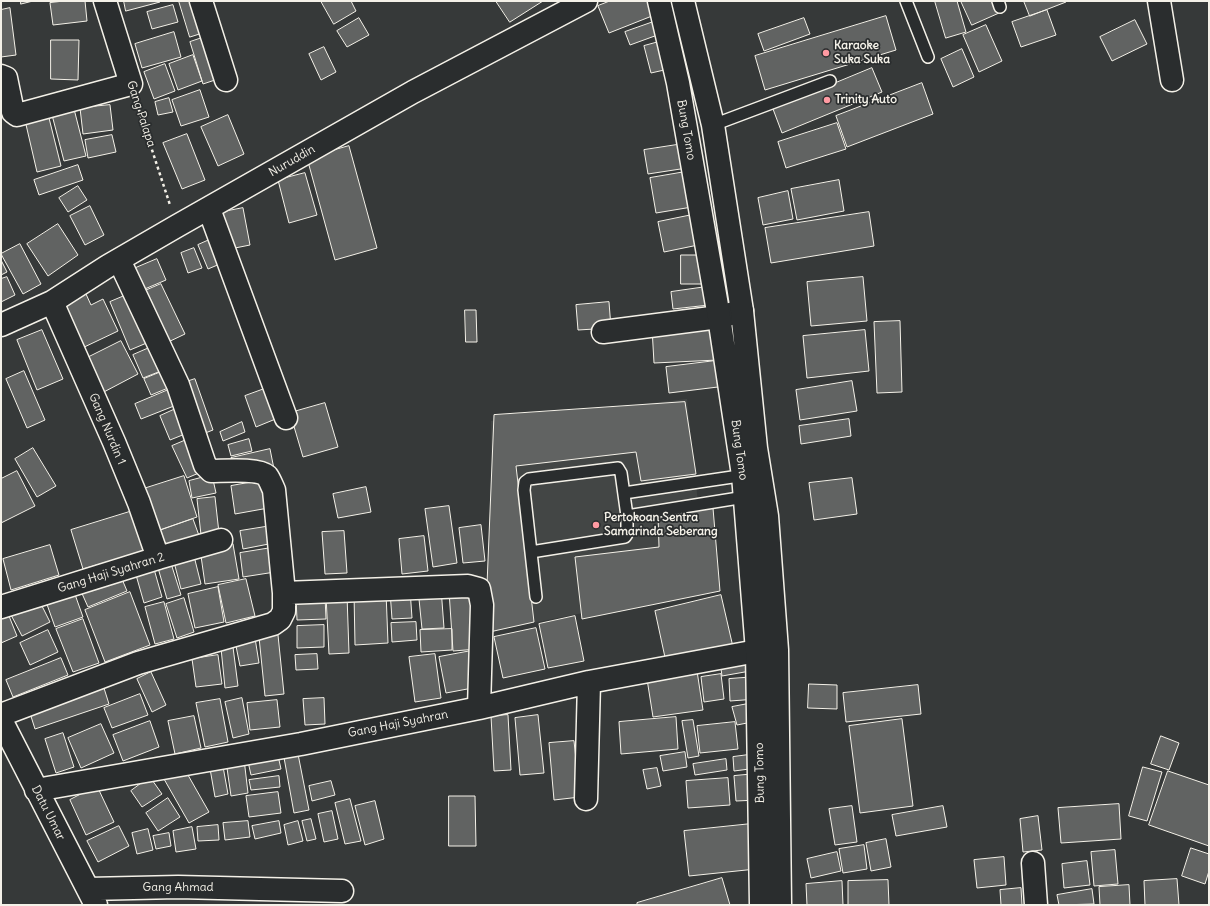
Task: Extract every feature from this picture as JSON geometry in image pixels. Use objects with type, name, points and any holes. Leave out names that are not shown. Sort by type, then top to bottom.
[{"type":"street","name":"Gang Palapa","points":[[105,1],[131,84]]},
{"type":"street","points":[[201,1],[226,80]]},
{"type":"street","name":"Nuruddin","points":[[1,325],[52,302],[177,226],[413,92],[586,1]]},
{"type":"street","name":"Bung Tomo","points":[[660,1],[678,83],[719,317],[752,473],[757,518],[777,650],[780,905]]},
{"type":"street","name":"Bung Tomo","points":[[683,1],[713,125],[742,311],[756,448],[752,473],[745,497],[757,518],[757,651],[761,905]]},
{"type":"street","points":[[1159,1],[1172,80]]},
{"type":"street","points":[[1,76],[6,78],[13,112],[17,115],[131,84]]},
{"type":"street","points":[[208,209],[286,418]]},
{"type":"street","points":[[1,715],[138,663],[273,624],[280,619],[284,611],[284,593],[274,490],[265,474],[244,470],[211,471],[206,465],[178,385],[119,260]]},
{"type":"street","name":"Gang Nurdin 1","points":[[52,302],[114,442],[139,503],[158,558]]},
{"type":"street","points":[[603,332],[719,317],[742,311]]},
{"type":"street","name":"Gang Haji Syahran 2","points":[[1,607],[221,540]]},
{"type":"street","points":[[284,593],[468,586],[479,589],[482,605],[479,708]]},
{"type":"street","name":"Gang Haji Syahran","points":[[36,790],[301,744],[479,708],[589,682],[757,651]]},
{"type":"street","points":[[586,799],[589,682]]},
{"type":"street","name":"Datu Umar","points":[[1,720],[92,897]]},
{"type":"street","points":[[1033,863],[1036,905]]},
{"type":"street","name":"Gang Ahmad","points":[[92,897],[178,887],[268,897],[342,891]]},
{"type":"lane","points":[[906,1],[928,57]]},
{"type":"lane","points":[[713,125],[830,81]]},
{"type":"lane","points":[[531,552],[625,537],[627,534],[627,516],[621,473],[618,468],[529,479],[525,482],[524,490],[536,597]]},
{"type":"lane","points":[[624,493],[752,473]]},
{"type":"lane","points":[[627,516],[745,497]]},
{"type":"path","name":"Gang Palapa","points":[[131,84],[177,226]]},
{"type":"shaded area","name":"Pertokoan Sentra Samarinda Seberang","points":[[687,399],[707,588],[483,633],[492,535],[491,421]]},
{"type":"building","points":[[21,1],[33,1],[21,4]]},
{"type":"building","points":[[85,1],[87,21],[53,25],[50,3]]},
{"type":"building","points":[[124,1],[160,1],[160,2],[126,11]]},
{"type":"building","points":[[179,1],[200,1],[209,31],[190,37]]},
{"type":"building","points":[[321,1],[351,1],[356,11],[334,24]]},
{"type":"building","points":[[496,1],[543,1],[510,22]]},
{"type":"building","points":[[610,1],[652,1],[657,14],[609,33],[598,6]]},
{"type":"building","points":[[935,1],[957,1],[966,32],[946,38]]},
{"type":"building","points":[[961,1],[993,1],[999,13],[972,25]]},
{"type":"building","points":[[1024,1],[1065,1],[1066,2],[1030,16]]},
{"type":"building","points":[[173,5],[178,22],[152,29],[147,12]]},
{"type":"building","points":[[10,8],[16,55],[1,57],[1,10]]},
{"type":"building","points":[[1047,10],[1056,35],[1021,47],[1012,22]]},
{"type":"building","name":"Karaoke Suka Suka","points":[[886,16],[896,50],[765,90],[755,56]]},
{"type":"building","points":[[359,18],[369,35],[347,47],[337,31]]},
{"type":"building","points":[[804,18],[810,34],[764,51],[758,34]]},
{"type":"building","points":[[659,20],[663,33],[630,45],[625,32]]},
{"type":"building","points":[[1135,20],[1147,44],[1112,61],[1100,37]]},
{"type":"building","points":[[986,25],[1002,61],[979,72],[963,35]]},
{"type":"building","points":[[174,32],[181,57],[142,68],[135,44]]},
{"type":"building","points":[[211,35],[224,77],[203,84],[190,42]]},
{"type":"building","points":[[51,40],[79,40],[78,80],[51,79]]},
{"type":"building","points":[[666,40],[673,68],[651,73],[644,46]]},
{"type":"building","points":[[324,47],[336,72],[321,80],[309,54]]},
{"type":"building","points":[[962,49],[974,77],[953,87],[941,59]]},
{"type":"building","points":[[193,55],[202,81],[178,90],[169,64]]},
{"type":"building","points":[[165,64],[175,91],[154,99],[144,72]]},
{"type":"building","name":"Trinity Auto","points":[[872,68],[882,92],[782,133],[773,109]]},
{"type":"building","points":[[922,83],[933,114],[847,147],[836,116]]},
{"type":"building","points":[[200,90],[209,117],[181,126],[172,100]]},
{"type":"building","points":[[169,98],[173,112],[158,115],[155,102]]},
{"type":"building","points":[[73,105],[86,156],[64,161],[51,111]]},
{"type":"building","points":[[110,105],[113,130],[83,134],[80,108]]},
{"type":"building","points":[[47,110],[61,166],[37,172],[24,116]]},
{"type":"building","points":[[228,115],[244,154],[218,166],[201,127]]},
{"type":"building","points":[[837,123],[846,149],[786,168],[778,142]]},
{"type":"building","points":[[187,134],[205,180],[182,189],[163,143]]},
{"type":"building","points":[[112,135],[116,152],[88,158],[85,140]]},
{"type":"building","points":[[683,144],[687,168],[648,174],[644,150]]},
{"type":"building","points":[[349,146],[377,248],[335,260],[307,158]]},
{"type":"building","points":[[78,165],[83,180],[39,195],[34,180]]},
{"type":"building","points":[[691,171],[698,206],[656,213],[650,178]]},
{"type":"building","points":[[305,173],[317,215],[289,223],[278,180]]},
{"type":"building","points":[[839,180],[844,211],[797,220],[791,189]]},
{"type":"building","points":[[78,186],[87,200],[68,212],[59,198]]},
{"type":"building","points":[[788,191],[793,219],[763,225],[758,198]]},
{"type":"building","points":[[90,206],[104,235],[85,245],[70,216]]},
{"type":"building","points":[[243,208],[250,245],[225,250],[218,213]]},
{"type":"building","points":[[869,212],[874,246],[771,263],[765,228]]},
{"type":"building","points":[[697,214],[703,244],[664,252],[658,222]]},
{"type":"building","points":[[58,224],[78,255],[48,276],[27,244]]},
{"type":"building","points":[[216,237],[227,261],[208,269],[198,245]]},
{"type":"building","points":[[20,244],[41,284],[23,294],[1,254]]},
{"type":"building","points":[[194,248],[202,268],[188,273],[181,253]]},
{"type":"building","points":[[681,255],[703,255],[704,284],[681,284]]},
{"type":"building","points":[[157,259],[166,280],[140,291],[131,270]]},
{"type":"building","points":[[1,260],[7,272],[1,275]]},
{"type":"building","points":[[7,277],[15,295],[1,302],[1,279]]},
{"type":"building","points":[[863,277],[867,321],[811,326],[807,282]]},
{"type":"building","points":[[161,284],[185,334],[164,344],[140,293]]},
{"type":"building","points":[[706,287],[709,305],[673,309],[671,292]]},
{"type":"building","points":[[86,294],[91,305],[103,299],[118,331],[78,350],[58,308]]},
{"type":"building","points":[[129,294],[149,342],[130,350],[110,302]]},
{"type":"building","points":[[609,302],[611,328],[578,330],[576,305]]},
{"type":"building","points":[[465,310],[476,310],[477,342],[466,342]]},
{"type":"building","points":[[900,321],[902,392],[877,393],[874,322]]},
{"type":"building","points":[[716,324],[718,360],[654,363],[652,328]]},
{"type":"building","points":[[42,330],[63,379],[37,390],[17,340]]},
{"type":"building","points":[[865,330],[869,371],[807,378],[803,336]]},
{"type":"building","points":[[121,341],[138,374],[100,394],[83,360]]},
{"type":"building","points":[[156,345],[166,369],[143,378],[133,355]]},
{"type":"building","points":[[723,360],[726,386],[669,393],[666,367]]},
{"type":"building","points":[[166,370],[173,386],[151,395],[144,379]]},
{"type":"building","points":[[24,371],[45,420],[27,428],[6,379]]},
{"type":"building","points":[[195,379],[213,430],[200,435],[183,383]]},
{"type":"building","points":[[852,381],[857,411],[800,420],[796,390]]},
{"type":"building","points":[[173,388],[179,404],[141,419],[135,404]]},
{"type":"building","points":[[267,388],[278,418],[256,427],[245,396]]},
{"type":"building","points":[[685,402],[696,474],[641,481],[636,452],[516,466],[534,622],[485,633],[494,415]]},
{"type":"building","points":[[325,403],[338,447],[303,457],[290,413]]},
{"type":"building","points":[[180,407],[190,432],[170,440],[160,416]]},
{"type":"building","points":[[849,419],[851,436],[801,444],[799,426]]},
{"type":"building","points":[[242,422],[245,432],[223,441],[220,432]]},
{"type":"building","points":[[191,438],[206,470],[187,478],[172,446]]},
{"type":"building","points":[[249,439],[252,451],[231,456],[228,445]]},
{"type":"building","points":[[33,448],[56,486],[37,497],[15,459]]},
{"type":"building","points":[[270,449],[274,469],[236,478],[231,458]]},
{"type":"building","points":[[17,471],[35,506],[1,523],[1,479]]},
{"type":"building","points":[[212,475],[216,493],[192,498],[189,481]]},
{"type":"building","points":[[184,476],[197,517],[151,533],[137,491]]},
{"type":"building","points":[[852,478],[857,514],[814,520],[809,483]]},
{"type":"building","points":[[270,479],[274,507],[235,514],[231,486]]},
{"type":"building","points":[[366,487],[371,512],[338,518],[333,494]]},
{"type":"building","points":[[215,497],[219,533],[201,535],[197,499]]},
{"type":"building","points":[[449,506],[457,563],[433,567],[425,509]]},
{"type":"building","points":[[713,508],[720,591],[582,619],[575,557],[659,547],[658,514]]},
{"type":"building","points":[[139,509],[151,549],[83,569],[71,530]]},
{"type":"building","points":[[193,519],[201,541],[160,555],[153,533]]},
{"type":"building","points":[[481,525],[485,561],[463,563],[459,528]]},
{"type":"building","points":[[271,526],[274,543],[243,549],[240,531]]},
{"type":"building","points":[[344,531],[347,573],[325,574],[322,532]]},
{"type":"building","points":[[424,536],[428,571],[402,574],[399,539]]},
{"type":"building","points":[[233,544],[239,579],[205,584],[200,549]]},
{"type":"building","points":[[50,545],[59,575],[11,590],[3,559]]},
{"type":"building","points":[[271,548],[275,572],[243,577],[240,553]]},
{"type":"building","points":[[194,556],[201,584],[181,589],[174,562]]},
{"type":"building","points":[[169,557],[181,595],[167,599],[156,561]]},
{"type":"building","points":[[152,562],[162,597],[144,603],[134,568]]},
{"type":"building","points":[[119,572],[127,591],[88,607],[80,589]]},
{"type":"building","points":[[246,579],[255,616],[226,623],[218,585]]},
{"type":"building","points":[[72,586],[83,617],[55,627],[44,596]]},
{"type":"building","points":[[218,587],[224,622],[195,628],[188,594]]},
{"type":"building","points":[[441,588],[444,628],[422,629],[418,589]]},
{"type":"building","points":[[474,588],[478,649],[453,651],[449,591]]},
{"type":"building","points":[[410,589],[412,618],[392,619],[390,591]]},
{"type":"building","points":[[130,592],[150,645],[105,662],[85,610]]},
{"type":"building","points":[[386,592],[388,643],[355,645],[354,593]]},
{"type":"building","points":[[347,595],[349,653],[329,654],[326,596]]},
{"type":"building","points":[[721,595],[733,647],[666,662],[655,611]]},
{"type":"building","points":[[325,596],[326,619],[297,620],[296,597]]},
{"type":"building","points":[[38,598],[50,622],[22,636],[10,613]]},
{"type":"building","points":[[184,598],[194,632],[177,638],[166,604]]},
{"type":"building","points":[[164,602],[174,639],[155,644],[145,607]]},
{"type":"building","points":[[5,606],[17,636],[1,643],[1,608]]},
{"type":"building","points":[[575,616],[584,661],[548,668],[539,624]]},
{"type":"building","points":[[83,619],[99,663],[73,672],[56,629]]},
{"type":"building","points":[[416,622],[417,640],[392,642],[391,623]]},
{"type":"building","points":[[324,625],[324,647],[297,648],[297,626]]},
{"type":"building","points":[[536,628],[545,669],[503,678],[494,637]]},
{"type":"building","points":[[452,629],[452,650],[421,652],[420,630]]},
{"type":"building","points":[[48,630],[58,652],[30,665],[20,643]]},
{"type":"building","points":[[278,635],[284,694],[265,696],[259,637]]},
{"type":"building","points":[[255,638],[259,663],[240,666],[235,641]]},
{"type":"building","points":[[233,647],[238,686],[225,688],[221,648]]},
{"type":"building","points":[[471,651],[478,687],[446,693],[439,657]]},
{"type":"building","points":[[317,654],[318,669],[296,670],[295,655]]},
{"type":"building","points":[[435,654],[441,698],[415,702],[409,657]]},
{"type":"building","points":[[218,655],[222,684],[196,687],[192,659]]},
{"type":"building","points":[[754,655],[756,670],[722,676],[720,661]]},
{"type":"building","points":[[61,658],[68,675],[13,697],[6,680]]},
{"type":"building","points":[[697,671],[703,710],[653,717],[647,679]]},
{"type":"building","points":[[151,672],[166,705],[152,712],[137,679]]},
{"type":"building","points":[[721,674],[724,699],[704,702],[701,677]]},
{"type":"building","points":[[756,677],[757,699],[730,701],[729,679]]},
{"type":"building","points":[[809,684],[837,685],[837,709],[808,708]]},
{"type":"building","points":[[103,685],[109,704],[35,729],[29,710]]},
{"type":"building","points":[[918,685],[921,714],[846,722],[843,693]]},
{"type":"building","points":[[140,694],[148,715],[112,728],[104,708]]},
{"type":"building","points":[[242,698],[249,734],[233,738],[225,702]]},
{"type":"building","points":[[324,698],[325,724],[305,725],[303,699]]},
{"type":"building","points":[[220,699],[228,742],[205,747],[196,703]]},
{"type":"building","points":[[277,700],[280,727],[250,730],[247,703]]},
{"type":"building","points":[[753,703],[757,721],[737,725],[732,707]]},
{"type":"building","points":[[508,715],[511,770],[494,771],[491,716]]},
{"type":"building","points":[[538,715],[544,773],[520,775],[515,718]]},
{"type":"building","points":[[194,716],[201,748],[175,754],[168,721]]},
{"type":"building","points":[[676,717],[678,749],[621,754],[619,722]]},
{"type":"building","points":[[902,719],[913,806],[860,813],[849,726]]},
{"type":"building","points":[[693,720],[699,756],[688,758],[682,721]]},
{"type":"building","points":[[150,721],[159,747],[123,761],[113,735]]},
{"type":"building","points":[[735,722],[738,749],[700,753],[697,726]]},
{"type":"building","points":[[101,724],[114,753],[81,768],[68,738]]},
{"type":"building","points":[[63,733],[74,767],[56,773],[45,739]]},
{"type":"building","points":[[1161,736],[1179,743],[1169,770],[1151,764]]},
{"type":"building","points":[[574,741],[580,797],[554,800],[549,743]]},
{"type":"building","points":[[297,749],[309,810],[294,813],[283,752]]},
{"type":"building","points":[[277,751],[281,769],[251,775],[247,757]]},
{"type":"building","points":[[685,752],[687,767],[663,771],[660,756]]},
{"type":"building","points":[[756,754],[757,768],[734,771],[733,757]]},
{"type":"building","points":[[244,759],[248,793],[231,796],[226,761]]},
{"type":"building","points":[[726,759],[727,770],[695,775],[693,764]]},
{"type":"building","points":[[222,761],[228,794],[215,797],[209,763]]},
{"type":"building","points":[[1143,767],[1162,772],[1147,821],[1129,816]]},
{"type":"building","points":[[184,768],[209,812],[189,823],[164,779]]},
{"type":"building","points":[[657,768],[661,786],[647,789],[643,770]]},
{"type":"building","points":[[1168,771],[1209,785],[1209,846],[1149,825]]},
{"type":"building","points":[[756,774],[758,800],[736,801],[734,776]]},
{"type":"building","points":[[279,776],[280,787],[251,790],[249,780]]},
{"type":"building","points":[[150,777],[162,794],[142,807],[131,791]]},
{"type":"building","points":[[728,778],[730,805],[688,808],[686,781]]},
{"type":"building","points":[[331,781],[335,795],[312,801],[309,786]]},
{"type":"building","points":[[97,786],[114,822],[86,835],[70,800]]},
{"type":"building","points":[[278,792],[281,813],[249,817],[246,796]]},
{"type":"building","points":[[449,796],[475,796],[476,846],[449,846]]},
{"type":"building","points":[[168,798],[180,817],[158,831],[146,813]]},
{"type":"building","points":[[350,799],[361,841],[345,844],[335,803]]},
{"type":"building","points":[[375,801],[384,839],[365,845],[355,806]]},
{"type":"building","points":[[1119,804],[1121,839],[1061,843],[1058,808]]},
{"type":"building","points":[[852,806],[857,842],[835,845],[829,809]]},
{"type":"building","points":[[943,806],[947,827],[896,836],[892,815]]},
{"type":"building","points":[[332,811],[338,839],[324,842],[318,814]]},
{"type":"building","points":[[1038,816],[1042,850],[1023,852],[1020,819]]},
{"type":"building","points":[[311,819],[316,839],[307,841],[302,821]]},
{"type":"building","points":[[248,821],[250,837],[225,840],[223,823]]},
{"type":"building","points":[[279,821],[281,833],[255,839],[252,826]]},
{"type":"building","points":[[298,821],[303,841],[288,845],[284,825]]},
{"type":"building","points":[[751,824],[756,869],[689,876],[684,831]]},
{"type":"building","points":[[218,825],[219,840],[198,841],[197,827]]},
{"type":"building","points":[[119,826],[129,846],[98,862],[87,841]]},
{"type":"building","points":[[192,827],[196,849],[176,852],[173,831]]},
{"type":"building","points":[[148,829],[153,850],[137,854],[132,833]]},
{"type":"building","points":[[169,833],[171,846],[156,849],[153,836]]},
{"type":"building","points":[[886,839],[891,867],[871,871],[866,843]]},
{"type":"building","points":[[864,845],[867,869],[843,873],[839,849]]},
{"type":"building","points":[[1191,848],[1209,854],[1209,871],[1205,884],[1182,876]]},
{"type":"building","points":[[1115,850],[1118,884],[1094,886],[1091,852]]},
{"type":"building","points":[[837,852],[841,871],[811,878],[807,859]]},
{"type":"building","points":[[1004,857],[1006,885],[977,888],[974,860]]},
{"type":"building","points":[[1087,861],[1090,885],[1064,888],[1062,864]]},
{"type":"building","points":[[722,878],[730,905],[637,905],[637,903]]},
{"type":"building","points":[[1177,879],[1179,905],[1145,905],[1144,881]]},
{"type":"building","points":[[888,880],[889,905],[848,905],[848,881]]},
{"type":"building","points":[[842,881],[843,905],[807,905],[806,884]]},
{"type":"building","points":[[1129,885],[1130,905],[1100,905],[1099,887]]},
{"type":"building","points":[[1021,888],[1022,905],[1001,905],[1000,890]]},
{"type":"building","points":[[1092,889],[1094,904],[1059,905],[1057,895]]},
{"type":"place","name":"Karaoke Suka Suka","points":[[826,53]]},
{"type":"place","name":"Trinity Auto","points":[[827,100]]},
{"type":"place","name":"Pertokoan Sentra Samarinda Seberang","points":[[596,525]]}]
